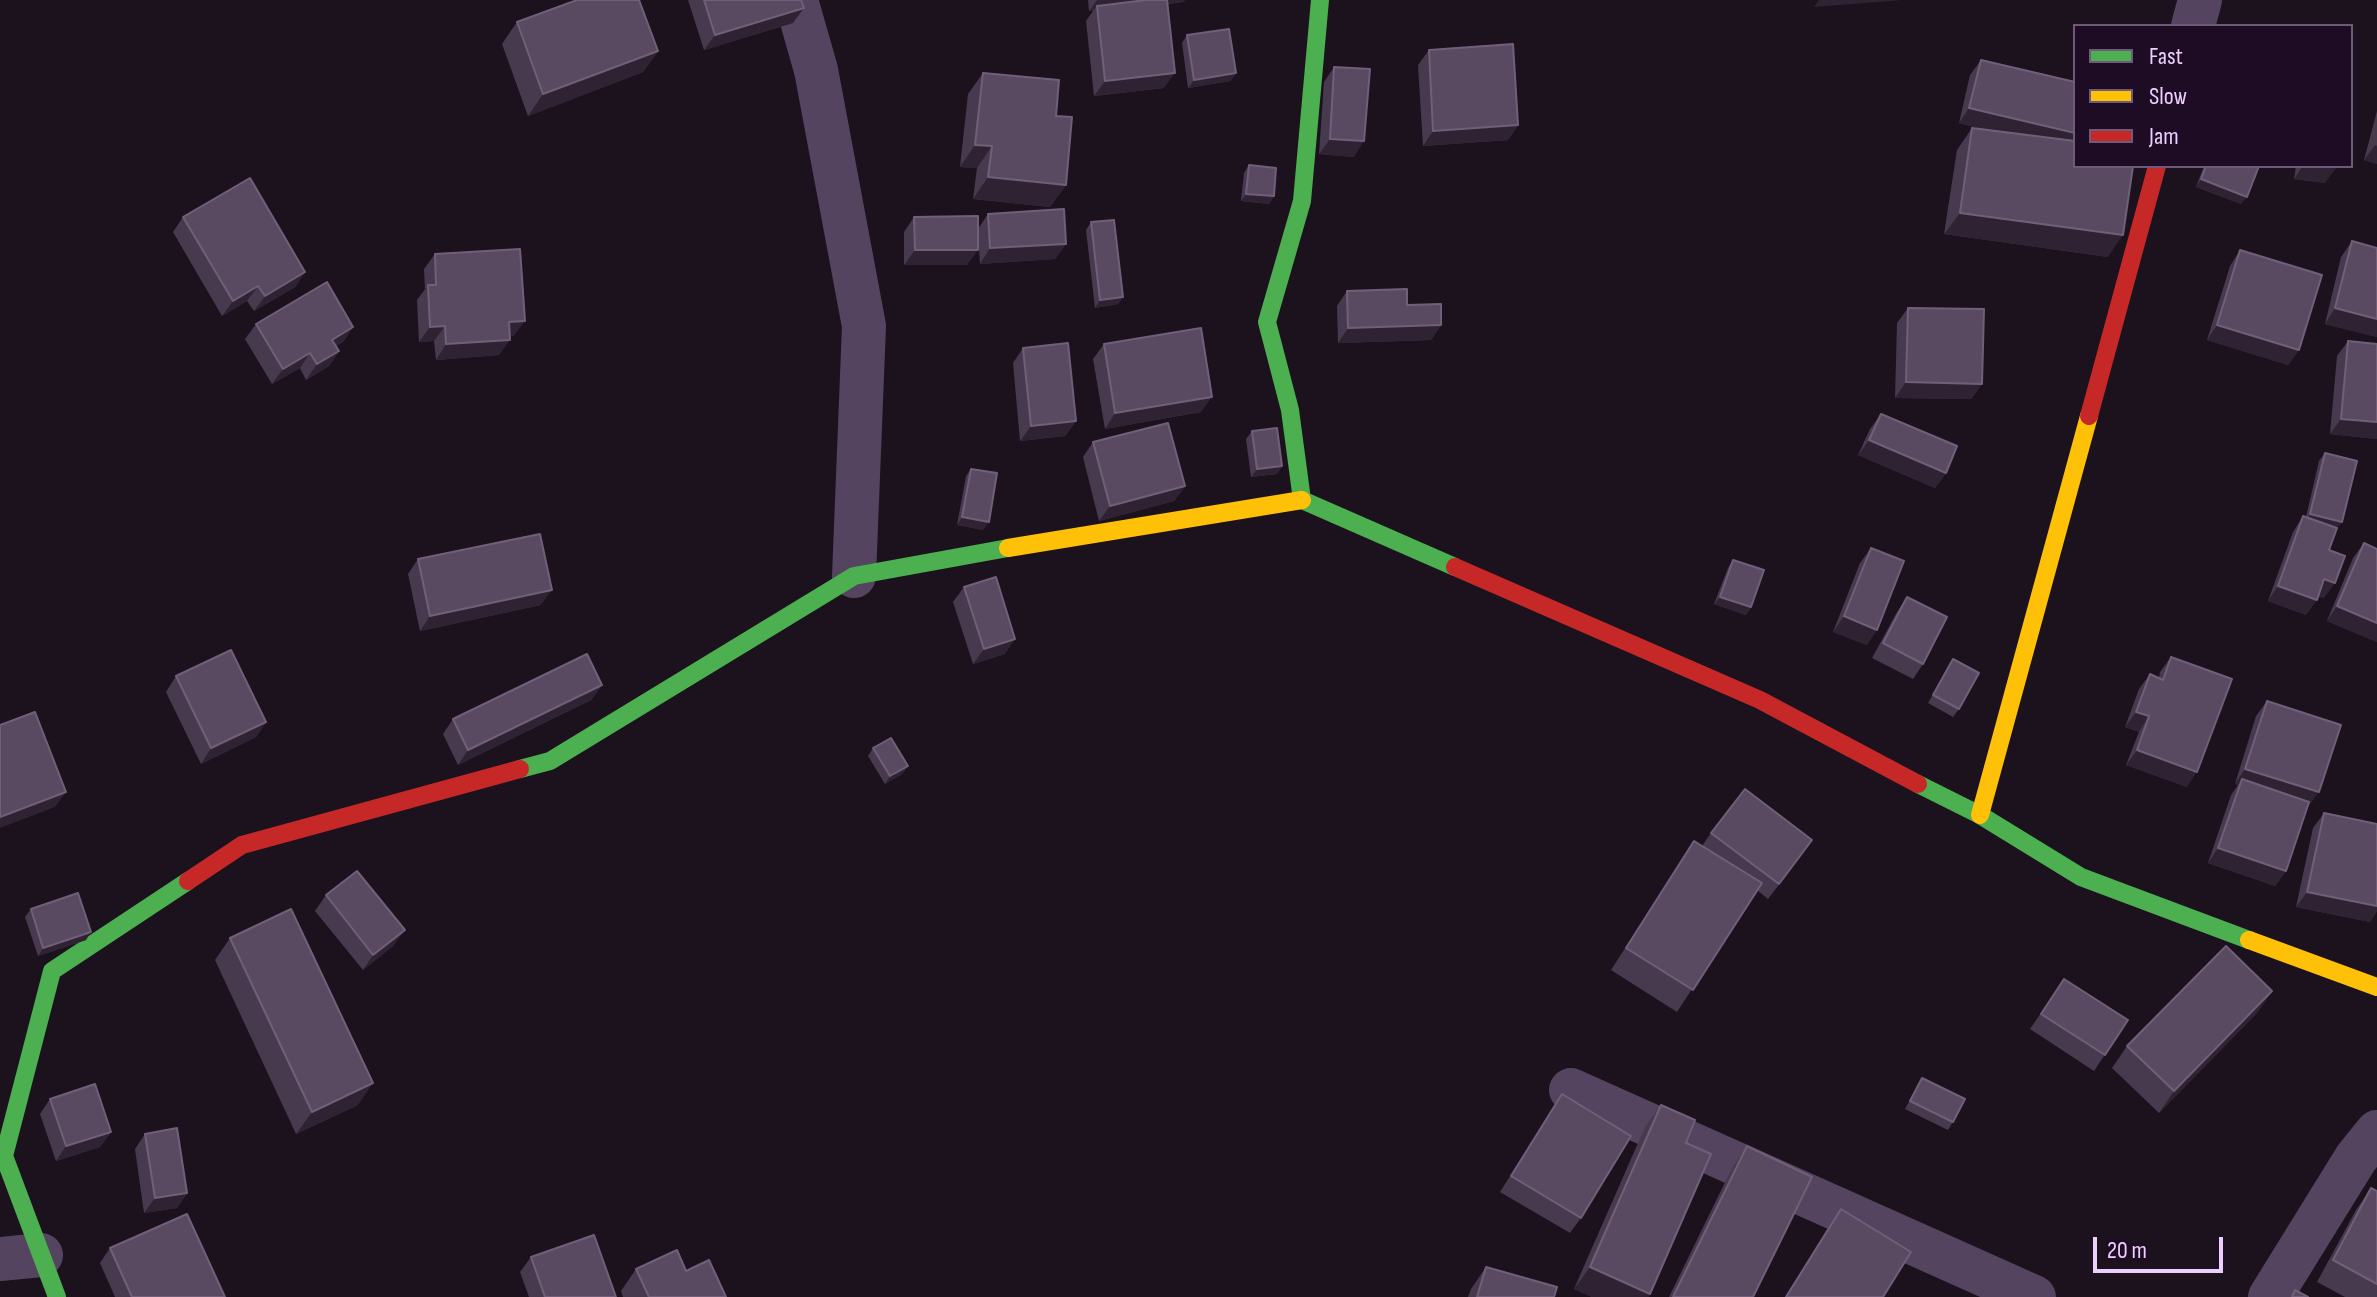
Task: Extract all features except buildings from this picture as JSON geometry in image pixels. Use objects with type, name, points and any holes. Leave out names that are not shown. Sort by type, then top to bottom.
[{"type":"street","points":[[796,0],[816,70],[864,326],[854,576]]},
{"type":"street","points":[[1302,500],[1290,410],[1267,322],[1302,201],[1320,0]]},
{"type":"street","points":[[2194,24],[2200,0]]},
{"type":"street","points":[[1980,815],[2156,168]]},
{"type":"street","points":[[57,1297],[20,1257],[4,1156],[52,971],[242,845],[550,761],[854,576],[1075,536],[1302,500],[1760,700],[1980,815],[2081,877],[2377,987]]},
{"type":"street","points":[[1571,1090],[2034,1297]]},
{"type":"street","points":[[2270,1297],[2356,1158],[2377,1132]]},
{"type":"traffic: fast","points":[[1320,0],[1302,201],[1267,322],[1290,410],[1302,500],[1455,567]]},
{"type":"traffic: fast","points":[[520,769],[550,761],[854,576],[1008,548]]},
{"type":"traffic: fast","points":[[1918,784],[1980,815],[2081,877],[2249,940]]},
{"type":"traffic: fast","points":[[57,1297],[4,1156],[52,971],[188,881]]},
{"type":"traffic: slow","points":[[1980,815],[2089,416]]},
{"type":"traffic: slow","points":[[1008,548],[1302,500]]},
{"type":"traffic: slow","points":[[2249,940],[2377,987]]},
{"type":"traffic: jam","points":[[2089,416],[2156,168]]},
{"type":"traffic: jam","points":[[1455,567],[1760,700],[1918,784]]},
{"type":"traffic: jam","points":[[188,881],[242,845],[520,769]]}]
